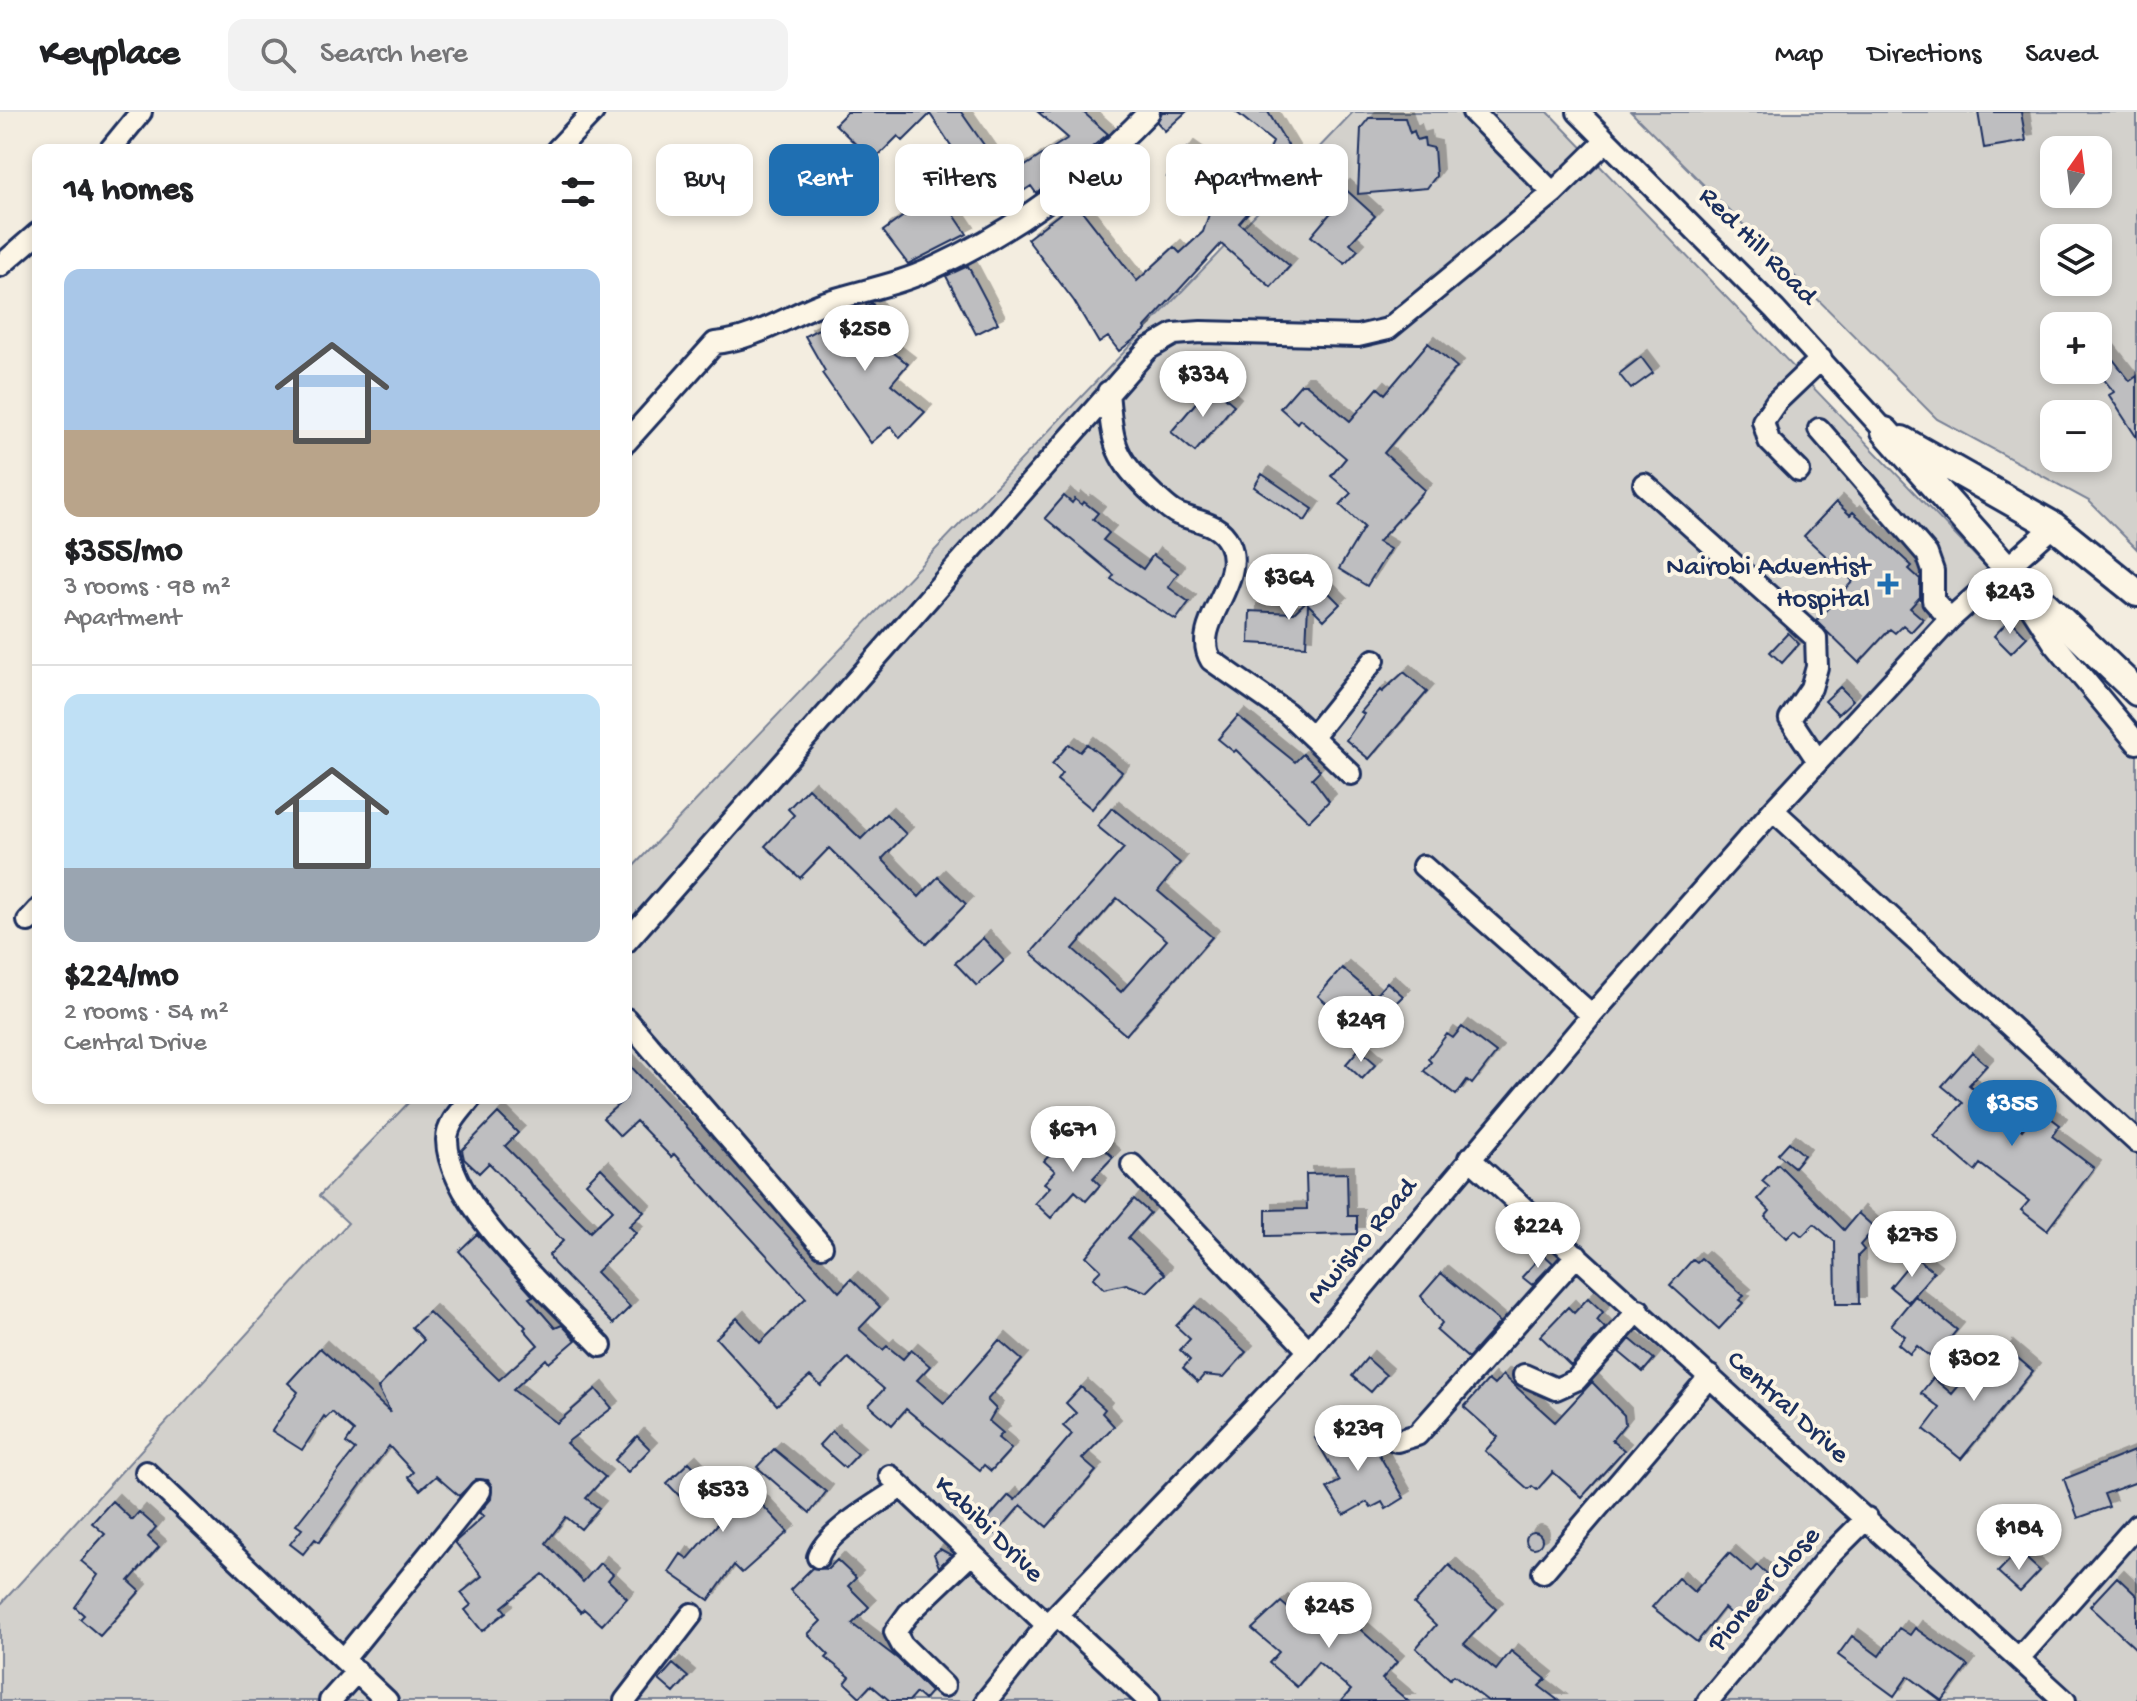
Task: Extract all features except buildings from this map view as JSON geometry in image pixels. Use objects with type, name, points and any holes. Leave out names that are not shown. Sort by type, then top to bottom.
[{"type":"main road","name":"Red Hill Road","points":[[1885,431],[2054,526],[2137,593]]},
{"type":"main road","name":"Red Hill Road","points":[[1885,431],[2006,567],[2137,692]]},
{"type":"street","points":[[115,144],[141,112]]},
{"type":"street","points":[[563,144],[593,112]]},
{"type":"street","points":[[632,435],[715,343],[743,340],[826,302],[854,297],[932,269],[1056,195],[1098,163],[1149,112]]},
{"type":"street","points":[[1473,112],[1553,193]]},
{"type":"street","name":"Red Hill Road","points":[[1578,112],[1821,359],[1885,431]]},
{"type":"street","points":[[632,935],[1148,349],[1174,334],[1358,336],[1388,329],[1553,193],[1606,141]]},
{"type":"street","points":[[0,266],[32,238]]},
{"type":"street","points":[[1799,471],[1769,441],[1763,421],[1776,402],[1821,359]]},
{"type":"street","points":[[1108,392],[1113,442],[1123,465],[1174,513],[1214,525],[1228,540],[1233,555],[1229,579],[1205,639],[1211,660],[1287,713],[1351,774]]},
{"type":"street","points":[[1819,429],[1927,554],[1933,571],[1933,600],[1950,619]]},
{"type":"street","points":[[1644,484],[1816,638],[1817,667],[1811,688],[1790,719],[1818,761]]},
{"type":"street","name":"Mwisho Road","points":[[986,1701],[1052,1620],[1309,1351],[1469,1158],[1773,810],[1950,619],[2054,526]]},
{"type":"street","points":[[2006,567],[2054,643],[2137,743]]},
{"type":"street","points":[[1312,737],[1374,660]]},
{"type":"street","points":[[1773,810],[2137,1142]]},
{"type":"street","points":[[1423,866],[1592,1015]]},
{"type":"street","points":[[632,1026],[822,1246]]},
{"type":"street","points":[[466,1104],[455,1117],[447,1137],[457,1180],[473,1208],[601,1346]]},
{"type":"street","name":"Central Drive","points":[[1469,1158],[2065,1701]]},
{"type":"street","points":[[1132,1165],[1309,1351]]},
{"type":"street","points":[[1365,1419],[1381,1434],[1397,1441],[1417,1435],[1577,1255]]},
{"type":"street","points":[[1524,1375],[1556,1389],[1576,1380],[1639,1310]]},
{"type":"street","points":[[1543,1572],[1710,1376]]},
{"type":"street","points":[[146,1472],[387,1701]]},
{"type":"street","name":"Kabibi Drive","points":[[818,1557],[822,1547],[896,1482],[971,1554],[1149,1701]]},
{"type":"street","points":[[330,1701],[350,1665],[480,1491]]},
{"type":"street","name":"Pioneer Close","points":[[1708,1701],[1827,1558],[1867,1518]]},
{"type":"street","points":[[2019,1658],[2137,1525]]},
{"type":"street","points":[[944,1686],[902,1645],[895,1632],[908,1614],[971,1554]]},
{"type":"street","points":[[625,1701],[692,1614]]},
{"type":"shaded area","points":[[1353,112],[1548,112],[2137,724],[2137,1701],[0,1701],[0,1605],[348,1223],[319,1196],[407,1104],[632,1104],[632,868],[1254,216],[1348,216],[1348,144],[1322,144]]},
{"type":"shaded area","points":[[1631,112],[2137,112],[2137,549],[2089,501],[1937,419]]},
{"type":"place","name":"Nairobi Adventist Hospital","points":[[1888,584]]}]
